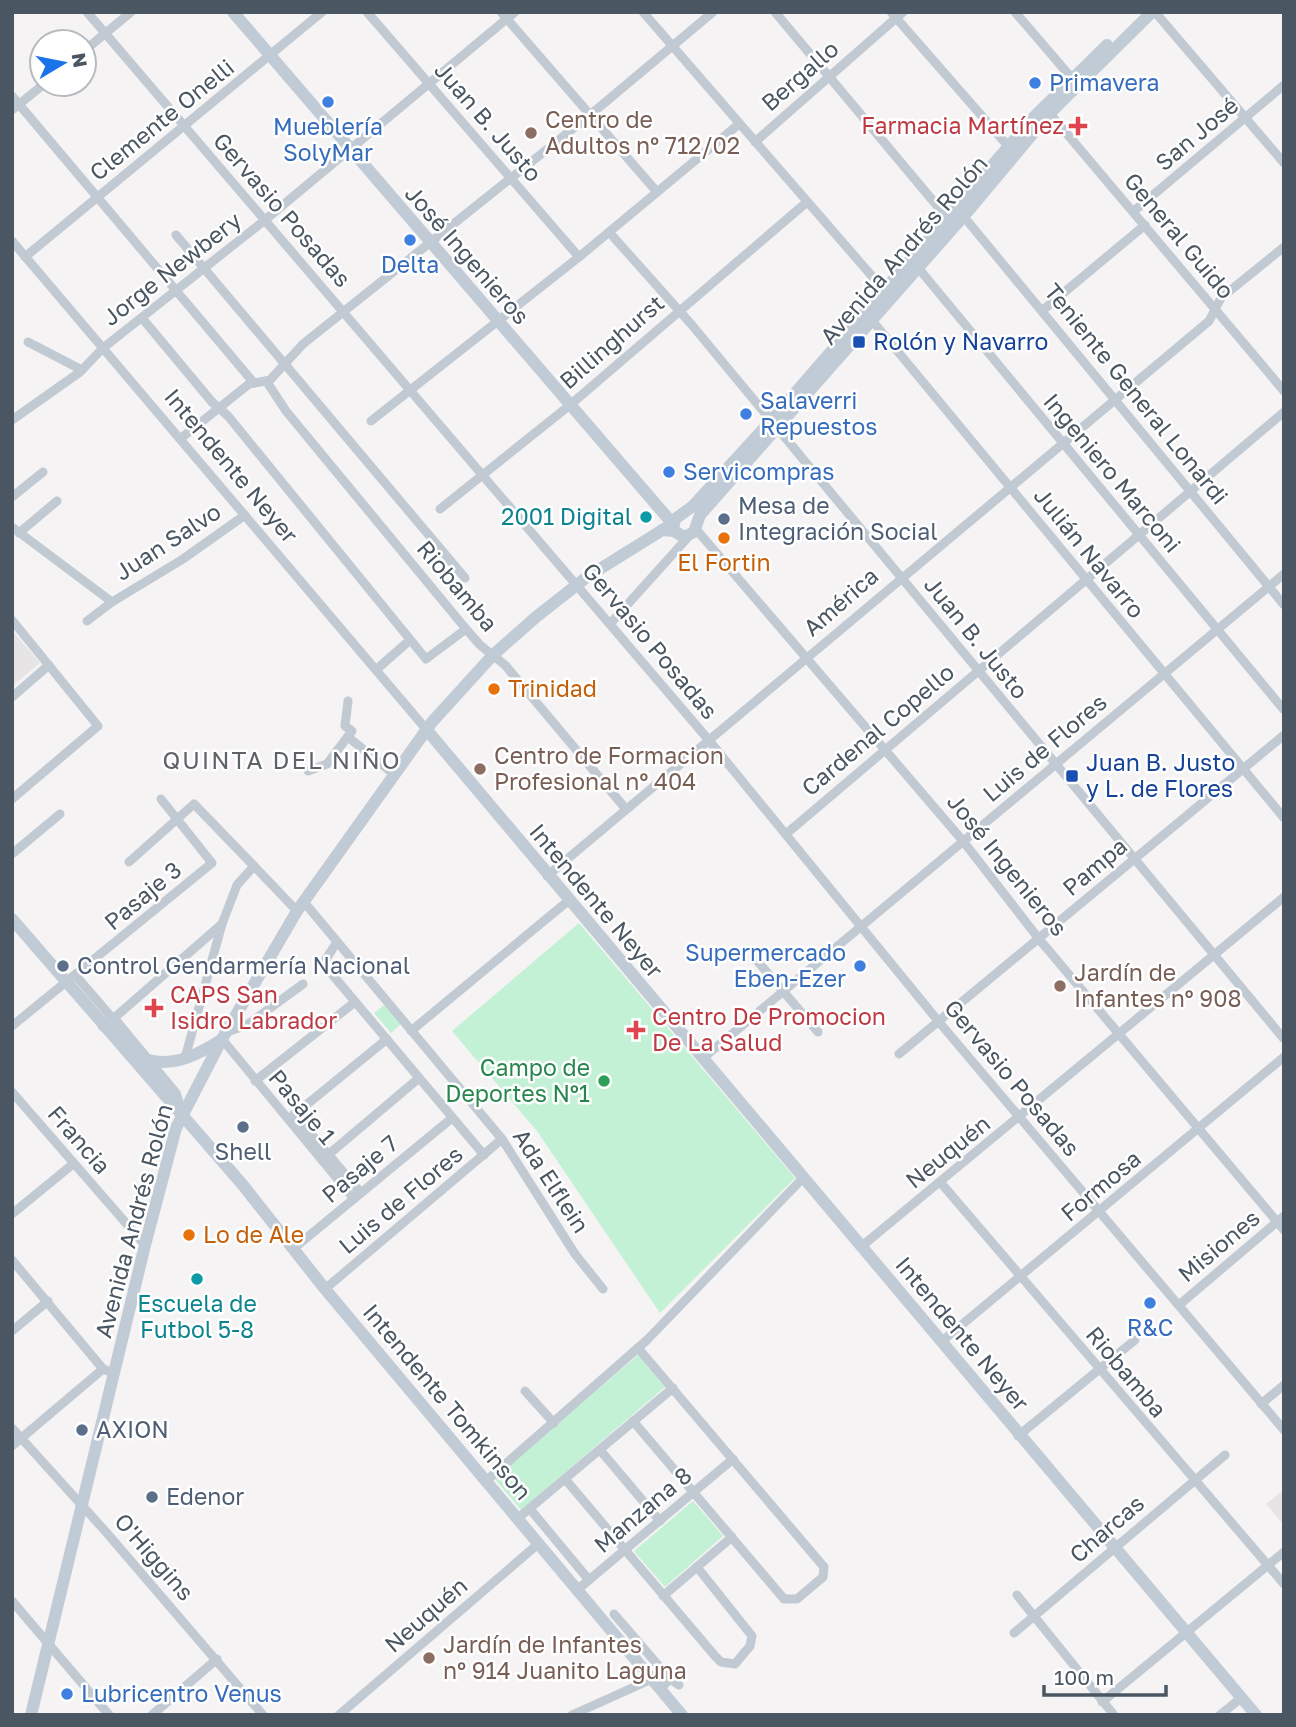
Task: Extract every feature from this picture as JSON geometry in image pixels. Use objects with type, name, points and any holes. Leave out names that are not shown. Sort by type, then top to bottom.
[{"type":"street","name":"Gervasio Posadas","points":[[87,12],[708,739],[939,1022],[1284,1430]]},
{"type":"street","points":[[98,40],[131,12]]},
{"type":"street","name":"José Ingenieros","points":[[233,12],[429,244],[570,405],[670,527]]},
{"type":"street","name":"Clemente Onelli","points":[[25,257],[322,12]]},
{"type":"street","name":"Juan B. Justo","points":[[367,12],[579,257]]},
{"type":"street","points":[[643,12],[884,290]]},
{"type":"street","points":[[180,439],[254,383],[267,382],[287,365],[303,344],[590,115],[713,12]]},
{"type":"street","name":"Teniente General Lonardi","points":[[775,12],[827,77],[1043,310],[1284,605]]},
{"type":"street","points":[[1015,12],[1074,81]]},
{"type":"street","name":"Avenida Andrés Rolón","points":[[956,217],[1008,146],[1144,12]]},
{"type":"street","points":[[1154,12],[1284,163]]},
{"type":"street","name":"Avenida Andrés Rolón","points":[[1074,81],[1154,12]]},
{"type":"street","points":[[508,14],[657,192]]},
{"type":"street","name":"Jorge Newbery","points":[[12,420],[82,370],[103,348],[350,150],[508,14]]},
{"type":"street","points":[[897,14],[1008,146]]},
{"type":"street","name":"Bergallo","points":[[755,142],[897,14]]},
{"type":"street","name":"San José","points":[[1134,211],[1284,85]]},
{"type":"street","points":[[12,96],[16,107],[98,197],[254,383]]},
{"type":"street","name":"Avenida Andrés Rolón","points":[[31,1715],[82,1507],[109,1371],[181,1115],[224,1035],[301,907],[426,729],[493,655],[576,584],[670,527],[772,425],[956,217],[1047,109]]},
{"type":"street","name":"General Guido","points":[[1047,109],[1284,391]]},
{"type":"street","points":[[371,422],[579,257],[739,124]]},
{"type":"street","name":"Billinghurst","points":[[440,509],[570,405],[807,202]]},
{"type":"street","points":[[1043,310],[1145,225]]},
{"type":"street","name":"Juan B. Justo","points":[[609,232],[678,310],[1284,1039]]},
{"type":"street","points":[[176,235],[465,578]]},
{"type":"street","name":"Intendente Neyer","points":[[12,242],[377,669],[568,901],[1256,1715]]},
{"type":"street","name":"América","points":[[547,876],[1209,321],[1221,298],[1284,247]]},
{"type":"street","name":"Avenida Andrés Rolón","points":[[868,316],[884,290],[915,263]]},
{"type":"street","name":"Ingeniero Marconi","points":[[915,263],[1284,710]]},
{"type":"street","name":"Julián Navarro","points":[[868,316],[1284,818]]},
{"type":"street","points":[[142,318],[220,408],[426,659],[466,629]]},
{"type":"street","points":[[28,342],[82,370]]},
{"type":"street","name":"Riobamba","points":[[267,382],[286,411],[466,629],[505,664],[625,808]]},
{"type":"street","name":"Cardenal Copello","points":[[786,834],[1284,411]]},
{"type":"street","name":"Avenida Andrés Rolón","points":[[693,529],[772,425]]},
{"type":"street","points":[[12,497],[43,472]]},
{"type":"street","points":[[16,530],[57,500]]},
{"type":"street","points":[[683,514],[693,529]]},
{"type":"street","name":"Juan Salvo","points":[[16,530],[112,602],[183,559],[245,515]]},
{"type":"street","points":[[670,527],[678,536],[693,529]]},
{"type":"street","points":[[610,624],[693,529]]},
{"type":"street","name":"José Ingenieros","points":[[693,529],[807,657],[963,841],[1039,939],[1119,1035],[1280,1219],[1284,1230]]},
{"type":"street","name":"Luis de Flores","points":[[702,1059],[1057,766],[1284,574]]},
{"type":"street","points":[[87,621],[112,602]]},
{"type":"street","points":[[12,620],[98,726],[12,799]]},
{"type":"street","points":[[377,669],[410,640]]},
{"type":"street","points":[[12,697],[49,665]]},
{"type":"street","points":[[308,771],[327,764],[352,731],[345,726],[348,701]]},
{"type":"street","name":"Pampa","points":[[899,1055],[1284,735]]},
{"type":"street","points":[[348,737],[395,775]]},
{"type":"street","points":[[129,862],[177,821],[161,799]]},
{"type":"street","name":"Ada Elflein","points":[[177,821],[192,805],[196,805],[254,866],[337,942],[502,1139],[575,1254],[603,1289]]},
{"type":"street","points":[[12,854],[60,814]]},
{"type":"street","name":"Pasaje 3","points":[[71,979],[212,863],[177,821]]},
{"type":"street","points":[[186,1058],[222,924],[237,885],[254,866]]},
{"type":"street","name":"Neuquén","points":[[862,1246],[1284,897]]},
{"type":"street","points":[[411,1031],[568,901]]},
{"type":"street","name":"Intendente Tomkinson","points":[[12,919],[71,979],[325,1289],[577,1590],[665,1683],[682,1715]]},
{"type":"street","points":[[108,1023],[222,924]]},
{"type":"street","points":[[337,942],[327,955],[331,973],[484,1155]]},
{"type":"street","points":[[754,957],[818,1032]]},
{"type":"street","points":[[12,1026],[71,979]]},
{"type":"street","points":[[148,1060],[160,1063],[186,1058],[224,1035],[247,1025],[303,984]]},
{"type":"street","points":[[255,1081],[355,1002]]},
{"type":"street","name":"Intendente Tomkinson","points":[[108,1023],[148,1060],[175,1094],[181,1115]]},
{"type":"street","name":"Pasaje 1","points":[[224,1035],[255,1081],[292,1117],[357,1196]]},
{"type":"street","points":[[292,1117],[387,1039]]},
{"type":"street","name":"Formosa","points":[[941,1342],[1100,1213],[1284,1057]]},
{"type":"street","points":[[325,1157],[419,1078]]},
{"type":"street","name":"Francia","points":[[12,1092],[145,1245]]},
{"type":"street","name":"Pasaje 7","points":[[293,1249],[452,1118]]},
{"type":"street","name":"Luis de Flores","points":[[325,1289],[502,1139]]},
{"type":"street","points":[[12,1213],[73,1164]]},
{"type":"street","points":[[486,1481],[638,1348],[803,1178]]},
{"type":"street","name":"Riobamba","points":[[941,1183],[1193,1481],[1284,1584]]},
{"type":"street","name":"Misiones","points":[[1179,1305],[1280,1219]]},
{"type":"street","points":[[12,1261],[109,1371],[12,1446]]},
{"type":"street","points":[[12,1331],[48,1301]]},
{"type":"street","points":[[1018,1436],[1135,1340]]},
{"type":"street","points":[[634,1421],[784,1598],[797,1599],[825,1571],[638,1348]]},
{"type":"street","points":[[1261,1404],[1284,1385]]},
{"type":"street","points":[[517,1519],[673,1388]]},
{"type":"street","points":[[525,1391],[554,1423]]},
{"type":"street","name":"O'Higgins","points":[[12,1428],[217,1659],[263,1715]]},
{"type":"street","points":[[600,1450],[660,1521]]},
{"type":"street","name":"Charcas","points":[[1014,1633],[1034,1619],[1115,1546],[1225,1455]]},
{"type":"street","name":"Manzana 8","points":[[577,1590],[733,1459]]},
{"type":"street","points":[[565,1479],[721,1662],[733,1664],[740,1660],[750,1646],[752,1636],[697,1567]]},
{"type":"street","points":[[530,1509],[589,1580]]},
{"type":"street","points":[[663,1596],[732,1537]]},
{"type":"street","name":"Neuquén","points":[[340,1715],[538,1544]]},
{"type":"street","points":[[1102,1702],[1284,1552]]},
{"type":"street","points":[[1017,1595],[1114,1715]]},
{"type":"street","points":[[12,1601],[109,1715]]},
{"type":"street","points":[[572,1715],[665,1683],[614,1614]]},
{"type":"street","points":[[152,1715],[217,1659]]},
{"type":"street","points":[[1220,1715],[1241,1698]]},
{"type":"shaded area","points":[[12,630],[40,663],[12,686]]},
{"type":"shaded area","points":[[1284,1489],[1284,1525],[1266,1504]]},
{"type":"green space","name":"Campo de Deportes Nº1","points":[[579,923],[795,1178],[660,1313],[537,1131],[452,1031]]},
{"type":"green space","points":[[384,1005],[401,1024],[391,1033],[374,1013]]},
{"type":"green space","points":[[638,1355],[665,1387],[521,1510],[494,1478]]},
{"type":"green space","points":[[693,1501],[723,1536],[665,1587],[634,1551]]},
{"type":"place","name":"Primavera","points":[[1035,83]]},
{"type":"place","name":"Mueblería SolyMar","points":[[328,102]]},
{"type":"place","name":"Farmacia Martínez","points":[[1078,126]]},
{"type":"place","name":"Centro de Adultos nº 712/02","points":[[531,133]]},
{"type":"place","name":"Delta","points":[[410,240]]},
{"type":"place","name":"Rolón y Navarro","points":[[859,342]]},
{"type":"place","name":"Salaverri Repuestos","points":[[746,414]]},
{"type":"place","name":"Servicompras","points":[[669,472]]},
{"type":"place","name":"2001 Digital","points":[[646,517]]},
{"type":"place","name":"Mesa de Integración Social","points":[[724,519]]},
{"type":"place","name":"El Fortin","points":[[724,538]]},
{"type":"place","name":"Trinidad","points":[[494,689]]},
{"type":"place","name":"Centro de Formacion Profesional nº 404","points":[[480,769]]},
{"type":"place","name":"Juan B. Justo y L. de Flores","points":[[1072,776]]},
{"type":"place","name":"Control Gendarmería Nacional","points":[[63,966]]},
{"type":"place","name":"Supermercado Eben-Ezer","points":[[860,966]]},
{"type":"place","name":"Jardín de Infantes nº 908","points":[[1060,986]]},
{"type":"place","name":"CAPS San Isidro Labrador","points":[[154,1008]]},
{"type":"place","name":"Centro De Promocion De La Salud","points":[[636,1030]]},
{"type":"place","name":"Campo de Deportes Nº1","points":[[604,1081]]},
{"type":"place","name":"Shell","points":[[243,1127]]},
{"type":"place","name":"Lo de Ale","points":[[189,1235]]},
{"type":"place","name":"Escuela de Futbol 5-8","points":[[197,1279]]},
{"type":"place","name":"R&C","points":[[1150,1303]]},
{"type":"place","name":"AXION","points":[[82,1430]]},
{"type":"place","name":"Edenor","points":[[152,1497]]},
{"type":"place","name":"Jardín de Infantes nº 914 Juanito Laguna","points":[[429,1658]]},
{"type":"place","name":"Lubricentro Venus","points":[[67,1694]]},
{"type":"district","name":"QUINTA DEL NIÑO","points":[[282,761]]}]
